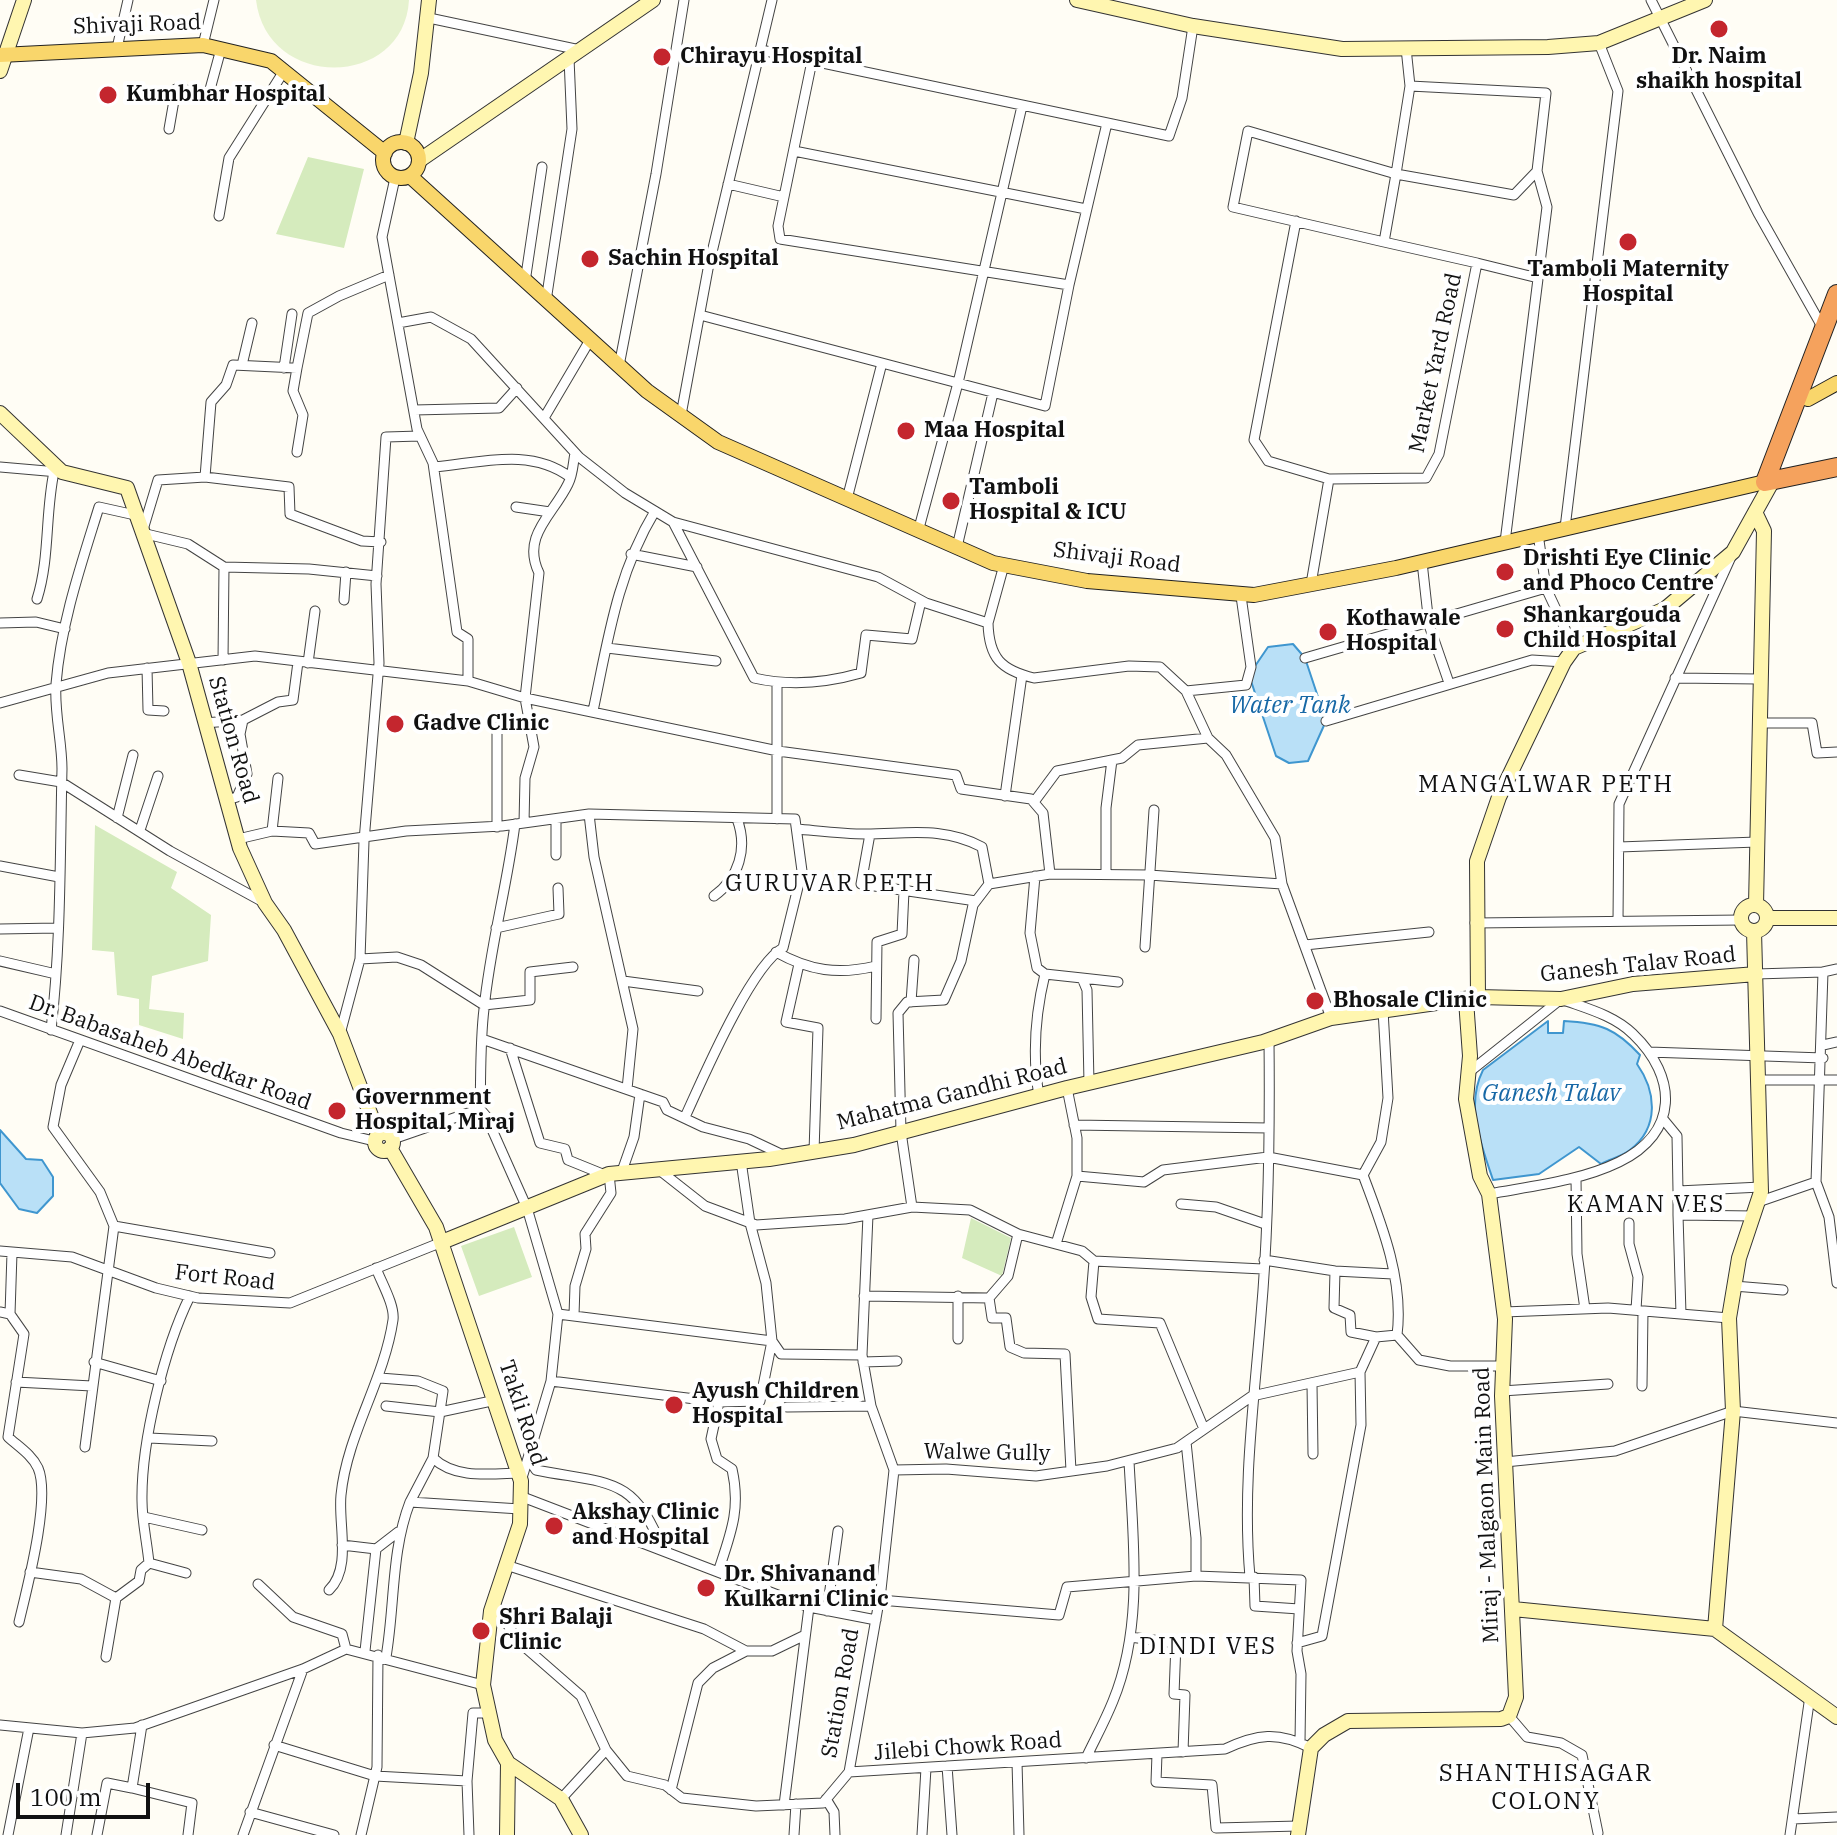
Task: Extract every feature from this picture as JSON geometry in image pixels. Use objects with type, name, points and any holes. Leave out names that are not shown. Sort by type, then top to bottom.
[{"type":"highway","points":[[1769,481],[1808,399],[1837,294]]},
{"type":"highway","points":[[1769,481],[1830,326]]},
{"type":"highway","points":[[1769,481],[1837,467]]},
{"type":"main road","points":[[0,71],[2,54],[24,0]]},
{"type":"main road","points":[[406,143],[429,18],[429,0]]},
{"type":"main road","points":[[420,160],[414,147],[396,143],[385,153],[385,167],[403,177],[420,160],[653,0]]},
{"type":"main road","points":[[1077,0],[1193,26],[1342,49],[1599,43],[1705,0]]},
{"type":"main road","name":"Shivaji Road","points":[[2,54],[203,45],[271,61],[385,153]]},
{"type":"main road","name":"Shivaji Road","points":[[403,177],[619,366],[718,442],[1004,565],[1087,581],[1241,596],[1422,562],[1769,481]]},
{"type":"main road","points":[[1808,399],[1837,383]]},
{"type":"main road","name":"Station Road","points":[[0,413],[58,472],[127,488],[189,663],[238,839],[265,903],[284,930],[340,1034],[384,1140]]},
{"type":"main road","points":[[1574,648],[1665,609],[1733,552],[1769,481]]},
{"type":"main road","points":[[1755,512],[1764,531],[1758,679],[1756,905],[1767,918],[1837,918]]},
{"type":"main road","name":"Miraj - Malgaon Main Road","points":[[1509,1716],[1516,1697],[1502,1391],[1504,1312],[1489,1194],[1480,1176],[1466,1099],[1477,861],[1494,810],[1564,662],[1574,648]]},
{"type":"main road","points":[[1756,905],[1744,910],[1741,920],[1746,929],[1754,931],[1765,926],[1767,918]]},
{"type":"main road","points":[[1715,1629],[1733,1411],[1729,1318],[1734,1286],[1761,1187],[1760,1054],[1754,931]]},
{"type":"main road","name":"Ganesh Talav Road","points":[[1472,998],[1561,999],[1633,984],[1756,974]]},
{"type":"main road","name":"Mahatma Gandhi Road","points":[[442,1242],[612,1174],[814,1152],[1269,1040],[1331,1018],[1472,998]]},
{"type":"main road","name":"Takli Road","points":[[384,1140],[429,1210],[442,1242],[496,1400],[520,1490],[520,1524],[494,1603],[483,1685],[495,1740],[508,1763],[507,1835]]},
{"type":"main road","points":[[1513,1609],[1715,1629],[1837,1717]]},
{"type":"main road","points":[[1299,1830],[1306,1745],[1348,1721],[1501,1719],[1509,1716]]},
{"type":"main road","points":[[508,1763],[561,1799],[581,1835]]},
{"type":"street","points":[[117,48],[128,0]]},
{"type":"street","points":[[203,45],[214,0]]},
{"type":"street","points":[[619,366],[656,174],[684,0]]},
{"type":"street","points":[[681,415],[728,184],[772,0]]},
{"type":"street","points":[[1651,0],[1758,213],[1830,326]]},
{"type":"street","points":[[429,18],[574,54],[572,129],[545,301]]},
{"type":"street","points":[[761,50],[1169,136],[1182,98],[1193,26]]},
{"type":"street","points":[[1565,528],[1618,91],[1599,43]]},
{"type":"street","points":[[1384,242],[1410,86],[1406,48]]},
{"type":"street","points":[[169,129],[176,89],[209,93],[221,49]]},
{"type":"street","points":[[812,61],[778,232],[783,241],[1069,285]]},
{"type":"street","points":[[219,216],[229,158],[284,71]]},
{"type":"street","points":[[1410,86],[1546,93],[1537,171],[1547,207],[1505,542]]},
{"type":"street","points":[[919,528],[958,383],[1022,106]]},
{"type":"street","points":[[700,315],[1045,406],[1069,285],[1107,123]]},
{"type":"street","name":"Market Yard Road","points":[[1329,479],[1426,478],[1439,454],[1477,263],[1233,207],[1248,131],[1396,174]]},
{"type":"street","points":[[794,151],[1086,209]]},
{"type":"street","points":[[524,283],[542,167]]},
{"type":"street","points":[[1396,174],[1514,195],[1537,171]]},
{"type":"street","points":[[403,177],[382,237],[414,410],[420,436],[434,467],[457,632],[468,639],[468,681]]},
{"type":"street","points":[[728,184],[784,197]]},
{"type":"street","points":[[1296,221],[1256,416],[1254,440],[1268,461],[1329,479],[1311,584]]},
{"type":"street","points":[[1477,263],[1538,278]]},
{"type":"street","points":[[297,452],[303,415],[293,391],[308,313],[389,275]]},
{"type":"street","points":[[284,368],[292,314]]},
{"type":"street","points":[[398,323],[431,317],[471,339],[575,453],[625,493],[673,522],[878,577],[921,601],[988,623]]},
{"type":"street","points":[[242,365],[252,323]]},
{"type":"street","points":[[544,418],[590,340]]},
{"type":"street","points":[[847,499],[882,363]]},
{"type":"street","points":[[205,477],[211,402],[226,385],[233,365],[297,368]]},
{"type":"street","points":[[414,410],[499,408],[517,388]]},
{"type":"street","points":[[957,547],[993,393]]},
{"type":"street","points":[[340,1034],[360,959],[378,673],[377,576],[386,437],[420,436]]},
{"type":"street","points":[[520,1490],[551,1381],[558,1314],[527,1208],[486,1116],[480,1109],[482,1039],[496,928],[507,887],[525,778],[534,747],[525,698],[539,573],[531,557],[536,536],[570,477],[575,453]]},
{"type":"street","points":[[434,467],[508,458],[529,459],[552,464],[570,477]]},
{"type":"street","points":[[0,467],[58,472],[46,512],[45,575],[37,599]]},
{"type":"street","points":[[377,576],[224,567],[188,544],[142,533],[158,480],[205,477],[289,487],[290,514],[362,541],[381,542]]},
{"type":"street","points":[[51,1030],[56,974],[61,782],[56,689],[65,629],[99,507],[135,515]]},
{"type":"street","points":[[516,507],[550,512]]},
{"type":"street","points":[[593,711],[622,578],[631,554],[655,511]]},
{"type":"street","points":[[673,522],[754,678],[777,683],[834,680],[861,673],[866,635],[912,639],[921,601]]},
{"type":"street","points":[[1538,534],[1546,588],[1574,648]]},
{"type":"street","points":[[1618,921],[1619,804],[1733,552]]},
{"type":"street","points":[[631,554],[697,567]]},
{"type":"street","points":[[1422,562],[1429,625],[1449,683]]},
{"type":"street","points":[[1004,565],[988,623],[989,644],[1003,667],[1034,678],[1129,666],[1160,667],[1186,691],[1208,738],[1226,755],[1275,838],[1282,884],[1331,1018]]},
{"type":"street","points":[[223,660],[224,567]]},
{"type":"street","points":[[344,600],[346,572]]},
{"type":"street","points":[[1305,658],[1429,625],[1546,588]]},
{"type":"street","points":[[1186,691],[1246,685],[1251,667],[1241,596]]},
{"type":"street","points":[[204,723],[243,720],[278,702],[293,700],[315,611]]},
{"type":"street","points":[[0,623],[36,622],[65,629]]},
{"type":"street","points":[[607,648],[716,661]]},
{"type":"street","points":[[0,703],[108,673],[255,656],[378,673],[468,681],[525,698],[778,751],[956,775],[961,789],[1034,802],[1043,813],[1050,874]]},
{"type":"street","points":[[1326,721],[1532,660],[1564,662]]},
{"type":"street","points":[[147,668],[148,710],[164,711]]},
{"type":"street","points":[[1005,796],[1022,675]]},
{"type":"street","points":[[1675,678],[1758,679]]},
{"type":"street","points":[[777,683],[777,819]]},
{"type":"street","points":[[227,800],[237,797],[247,774],[240,734],[243,720]]},
{"type":"street","points":[[1758,723],[1812,723],[1817,753],[1837,752]]},
{"type":"street","points":[[497,727],[497,827]]},
{"type":"street","points":[[1034,802],[1057,771],[1122,758],[1138,745],[1208,738]]},
{"type":"street","points":[[117,818],[133,755]]},
{"type":"street","points":[[1106,874],[1106,808],[1112,760]]},
{"type":"street","points":[[19,775],[61,782],[170,851],[265,903]]},
{"type":"street","points":[[140,830],[158,776]]},
{"type":"street","points":[[272,831],[278,778]]},
{"type":"street","points":[[1145,947],[1154,810]]},
{"type":"street","points":[[238,839],[272,831],[309,833],[315,844],[366,836],[497,827],[589,814],[795,819],[802,871],[783,948],[769,955],[728,1023],[685,1117]]},
{"type":"street","points":[[589,814],[594,857],[633,1029],[627,1089]]},
{"type":"street","points":[[556,819],[556,855]]},
{"type":"street","points":[[714,896],[730,884],[741,854],[742,833],[737,819]]},
{"type":"street","points":[[797,829],[870,834],[919,830],[963,837],[982,847],[989,884]]},
{"type":"street","points":[[870,834],[861,884],[976,901]]},
{"type":"street","points":[[1619,847],[1757,842]]},
{"type":"street","points":[[0,866],[59,877]]},
{"type":"street","points":[[912,1207],[901,1132],[898,1013],[911,1002],[944,1000],[961,961],[976,901],[989,884],[1050,874],[1106,874],[1282,884]]},
{"type":"street","points":[[1035,876],[1030,933],[1037,968],[1045,974],[1118,982]]},
{"type":"street","points":[[496,928],[559,914],[558,888]]},
{"type":"street","points":[[876,1019],[877,942],[902,934],[904,891]]},
{"type":"street","points":[[1475,923],[1741,920]]},
{"type":"street","points":[[0,929],[57,928]]},
{"type":"street","points":[[1305,945],[1429,932]]},
{"type":"street","points":[[776,952],[799,964],[833,973],[876,966]]},
{"type":"street","points":[[360,959],[397,957],[421,965],[484,1005],[530,1000],[530,972],[573,967]]},
{"type":"street","points":[[911,1002],[914,960]]},
{"type":"street","points":[[0,961],[56,974]]},
{"type":"street","points":[[799,964],[786,1022],[818,1028],[814,1152]]},
{"type":"street","points":[[1756,974],[1837,969]]},
{"type":"street","points":[[1823,972],[1823,1058],[1816,1182],[1829,1217],[1837,1283]]},
{"type":"street","points":[[1039,1096],[1034,1069],[1036,1009],[1045,974]]},
{"type":"street","points":[[1082,978],[1087,990],[1089,1083]]},
{"type":"street","points":[[623,981],[698,991]]},
{"type":"street","points":[[1584,1007],[1601,991]]},
{"type":"street","points":[[1468,1073],[1561,999],[1584,1007],[1632,1032],[1659,1064],[1666,1087],[1663,1119],[1653,1140],[1619,1162],[1576,1178],[1489,1194]]},
{"type":"street","points":[[1383,1010],[1388,1098],[1381,1142],[1363,1175],[1388,1247],[1400,1311],[1397,1335],[1419,1360],[1450,1366],[1503,1366]]},
{"type":"street","name":"Dr. Babasaheb Abedkar Road","points":[[0,1011],[341,1133],[384,1140]]},
{"type":"street","points":[[482,1039],[663,1102],[667,1110],[703,1127],[749,1139],[786,1156]]},
{"type":"street","points":[[80,1040],[61,1085],[53,1127],[100,1192],[114,1226],[85,1447]]},
{"type":"street","points":[[1269,1040],[1265,1224],[1252,1396],[1246,1538],[1255,1606],[1299,1609]]},
{"type":"street","points":[[1823,1045],[1837,1042]]},
{"type":"street","points":[[510,1048],[540,1143],[565,1149],[568,1160],[612,1174]]},
{"type":"street","points":[[1649,1052],[1823,1058]]},
{"type":"street","points":[[1760,1080],[1837,1080]]},
{"type":"street","points":[[1056,1244],[1077,1176],[1074,1125],[1067,1088]]},
{"type":"street","points":[[574,1315],[575,1286],[586,1249],[585,1234],[611,1193],[612,1174],[634,1137],[640,1094]]},
{"type":"street","points":[[384,1140],[480,1109]]},
{"type":"street","points":[[1663,1119],[1677,1136],[1681,1314]]},
{"type":"street","points":[[1074,1125],[1269,1128]]},
{"type":"street","points":[[1077,1176],[1144,1182],[1163,1170],[1268,1157],[1363,1175]]},
{"type":"street","points":[[551,1381],[719,1402],[760,1401],[772,1341],[766,1283],[750,1223],[741,1161]]},
{"type":"street","points":[[658,1169],[705,1206],[750,1223],[868,1215],[912,1207],[970,1210],[1018,1234],[1082,1251],[1094,1261],[1263,1264],[1393,1274]]},
{"type":"street","points":[[1576,1178],[1577,1254],[1585,1309]]},
{"type":"street","points":[[1678,1215],[1756,1209],[1816,1182]]},
{"type":"street","points":[[1678,1191],[1761,1187]]},
{"type":"street","points":[[1181,1204],[1216,1207],[1265,1224]]},
{"type":"street","points":[[868,1215],[862,1359],[871,1406],[894,1470]]},
{"type":"street","points":[[1629,1223],[1629,1244],[1638,1277],[1642,1386]]},
{"type":"street","points":[[114,1226],[270,1253]]},
{"type":"street","points":[[1018,1234],[1008,1276],[989,1298],[992,1318],[1006,1318],[1010,1347],[1024,1353],[1065,1354],[1071,1471]]},
{"type":"street","name":"Fort Road","points":[[4,1253],[72,1257],[156,1288],[190,1296],[290,1303],[442,1242]]},
{"type":"street","points":[[4,1253],[5,1313],[24,1334],[8,1437],[31,1456],[39,1470],[43,1492],[19,1622]]},
{"type":"street","points":[[1094,1261],[1091,1297],[1098,1319],[1160,1323],[1204,1429]]},
{"type":"street","points":[[329,1590],[335,1584],[342,1545],[341,1494],[369,1399],[380,1378],[394,1315],[376,1268]]},
{"type":"street","points":[[1335,1271],[1334,1308],[1350,1315],[1351,1332],[1376,1337],[1397,1335]]},
{"type":"street","points":[[1734,1286],[1783,1290]]},
{"type":"street","points":[[149,1563],[142,1501],[149,1438],[172,1333],[190,1296]]},
{"type":"street","points":[[864,1296],[989,1298]]},
{"type":"street","points":[[958,1296],[958,1339]]},
{"type":"street","points":[[1504,1312],[1639,1310],[1729,1318]]},
{"type":"street","points":[[558,1314],[772,1341],[781,1354],[897,1361]]},
{"type":"street","points":[[1297,1643],[1322,1636],[1361,1425],[1360,1372],[1376,1337]]},
{"type":"street","points":[[94,1362],[161,1381]]},
{"type":"street","points":[[1252,1396],[1360,1372]]},
{"type":"street","points":[[361,1835],[375,1776],[382,1656],[394,1609],[398,1532],[433,1458],[443,1391],[418,1381],[380,1378]]},
{"type":"street","points":[[16,1382],[92,1386]]},
{"type":"street","points":[[1312,1384],[1313,1454]]},
{"type":"street","points":[[1502,1391],[1608,1384]]},
{"type":"street","name":"Walwe Gully","points":[[894,1470],[946,1469],[1036,1476],[1129,1461],[1177,1448],[1252,1396]]},
{"type":"street","points":[[386,1406],[440,1412],[496,1400]]},
{"type":"street","points":[[718,1572],[733,1529],[738,1496],[732,1469],[717,1459],[711,1439],[719,1402]]},
{"type":"street","points":[[787,1407],[871,1406]]},
{"type":"street","points":[[1505,1462],[1615,1451],[1733,1411],[1837,1423]]},
{"type":"street","points":[[149,1438],[212,1441]]},
{"type":"street","points":[[1186,1442],[1196,1538],[1196,1576]]},
{"type":"street","points":[[433,1458],[444,1469],[479,1474],[809,1607],[876,1620]]},
{"type":"street","points":[[528,1458],[536,1470],[607,1483],[631,1493],[650,1516],[662,1549]]},
{"type":"street","points":[[1086,1758],[1114,1700],[1130,1637],[1134,1580],[1129,1461]]},
{"type":"street","name":"Station Road","points":[[849,1772],[880,1600],[894,1470]]},
{"type":"street","points":[[410,1502],[520,1490]]},
{"type":"street","points":[[144,1517],[202,1530]]},
{"type":"street","points":[[827,1611],[838,1531]]},
{"type":"street","points":[[342,1545],[376,1549],[398,1532]]},
{"type":"street","points":[[365,1651],[376,1549]]},
{"type":"street","points":[[149,1563],[186,1573]]},
{"type":"street","points":[[106,1657],[116,1598],[139,1581],[141,1570],[149,1563]]},
{"type":"street","points":[[506,1565],[704,1629],[746,1651]]},
{"type":"street","points":[[30,1572],[81,1579],[116,1598]]},
{"type":"street","points":[[880,1600],[1059,1615],[1067,1587],[1196,1576],[1301,1580],[1297,1643],[1306,1745]]},
{"type":"street","points":[[258,1584],[293,1617],[342,1634],[346,1649]]},
{"type":"street","points":[[494,1603],[518,1641],[581,1696],[606,1750],[627,1776],[671,1790],[682,1798],[756,1806],[823,1803],[826,1799],[834,1812],[835,1835]]},
{"type":"street","points":[[784,1805],[809,1607]]},
{"type":"street","points":[[671,1790],[698,1683],[713,1668],[746,1651],[772,1651],[803,1636]]},
{"type":"street","points":[[1130,1637],[1176,1643],[1174,1694],[1185,1695],[1183,1752]]},
{"type":"street","points":[[0,1725],[82,1733],[142,1725],[303,1669],[346,1649],[365,1651],[483,1685]]},
{"type":"street","points":[[243,1835],[303,1669]]},
{"type":"street","points":[[1790,1835],[1810,1695]]},
{"type":"street","points":[[469,1835],[467,1781],[473,1713],[489,1713]]},
{"type":"street","points":[[1509,1716],[1527,1737],[1561,1743],[1582,1755],[1598,1833]]},
{"type":"street","points":[[132,1788],[142,1725]]},
{"type":"street","points":[[8,1835],[29,1728]]},
{"type":"street","points":[[66,1835],[82,1733]]},
{"type":"street","name":"Jilebi Chowk Road","points":[[826,1799],[849,1772],[1225,1749],[1255,1735],[1306,1745]]},
{"type":"street","points":[[274,1745],[375,1776],[467,1781]]},
{"type":"street","points":[[561,1799],[606,1750]]},
{"type":"street","points":[[1157,1754],[1156,1782],[1212,1785],[1215,1832],[1299,1830]]},
{"type":"street","points":[[1017,1762],[1019,1835]]},
{"type":"street","points":[[947,1766],[952,1835]]},
{"type":"street","points":[[922,1835],[926,1768]]},
{"type":"street","points":[[97,1835],[107,1783],[192,1803],[188,1835]]},
{"type":"street","points":[[794,1835],[796,1804]]},
{"type":"street","points":[[250,1812],[334,1835]]},
{"type":"street","points":[[1793,1819],[1837,1817]]},
{"type":"green space","points":[[256,0],[409,0],[401,29],[385,50],[361,63],[335,68],[308,63],[284,51],[266,30]]},
{"type":"green space","points":[[308,157],[364,169],[344,248],[276,234]]},
{"type":"green space","points":[[95,825],[177,872],[171,888],[211,915],[208,961],[152,976],[149,1009],[184,1013],[183,1039],[139,1025],[139,999],[117,995],[114,952],[92,950]]},
{"type":"green space","points":[[971,1218],[1011,1238],[1002,1276],[962,1258]]},
{"type":"green space","points":[[514,1227],[532,1277],[479,1296],[461,1246]]},
{"type":"water","name":"Water Tank","points":[[1293,644],[1305,658],[1326,721],[1308,761],[1289,763],[1276,756],[1249,675],[1268,647]]},
{"type":"water","name":"Ganesh Talav","points":[[1548,1021],[1548,1033],[1563,1033],[1564,1021],[1588,1024],[1615,1033],[1631,1046],[1640,1055],[1637,1064],[1651,1097],[1650,1120],[1640,1141],[1630,1150],[1601,1164],[1579,1147],[1539,1174],[1493,1180],[1477,1125],[1475,1097],[1478,1084],[1483,1070]]},
{"type":"water","points":[[0,1130],[26,1159],[42,1160],[53,1177],[53,1196],[37,1213],[19,1209],[0,1183]]},
{"type":"place","name":"Dr. Naim shaikh hospital","points":[[1719,29]]},
{"type":"place","name":"Chirayu Hospital","points":[[662,57]]},
{"type":"place","name":"Kumbhar Hospital","points":[[108,95]]},
{"type":"place","name":"Tamboli Maternity Hospital","points":[[1628,242]]},
{"type":"place","name":"Sachin Hospital","points":[[590,259]]},
{"type":"place","name":"Maa Hospital","points":[[906,431]]},
{"type":"place","name":"Tamboli Hospital & ICU","points":[[951,501]]},
{"type":"place","name":"Drishti Eye Clinic and Phoco Centre","points":[[1505,572]]},
{"type":"place","name":"Shankargouda Child Hospital","points":[[1505,629]]},
{"type":"place","name":"Kothawale Hospital","points":[[1328,632]]},
{"type":"place","name":"Gadve Clinic","points":[[395,724]]},
{"type":"place","name":"Bhosale Clinic","points":[[1315,1001]]},
{"type":"place","name":"Government Hospital, Miraj","points":[[337,1111]]},
{"type":"place","name":"Ayush Children Hospital","points":[[674,1405]]},
{"type":"place","name":"Akshay Clinic and Hospital","points":[[554,1526]]},
{"type":"place","name":"Dr. Shivanand Kulkarni Clinic","points":[[706,1588]]},
{"type":"place","name":"Shri Balaji Clinic","points":[[481,1631]]},
{"type":"district","name":"MANGALWAR PETH","points":[[1546,785]]},
{"type":"district","name":"GURUVAR PETH","points":[[830,884]]},
{"type":"district","name":"KAMAN VES","points":[[1646,1205]]},
{"type":"district","name":"DINDI VES","points":[[1208,1647]]},
{"type":"district","name":"SHANTHISAGAR COLONY","points":[[1546,1788]]}]
